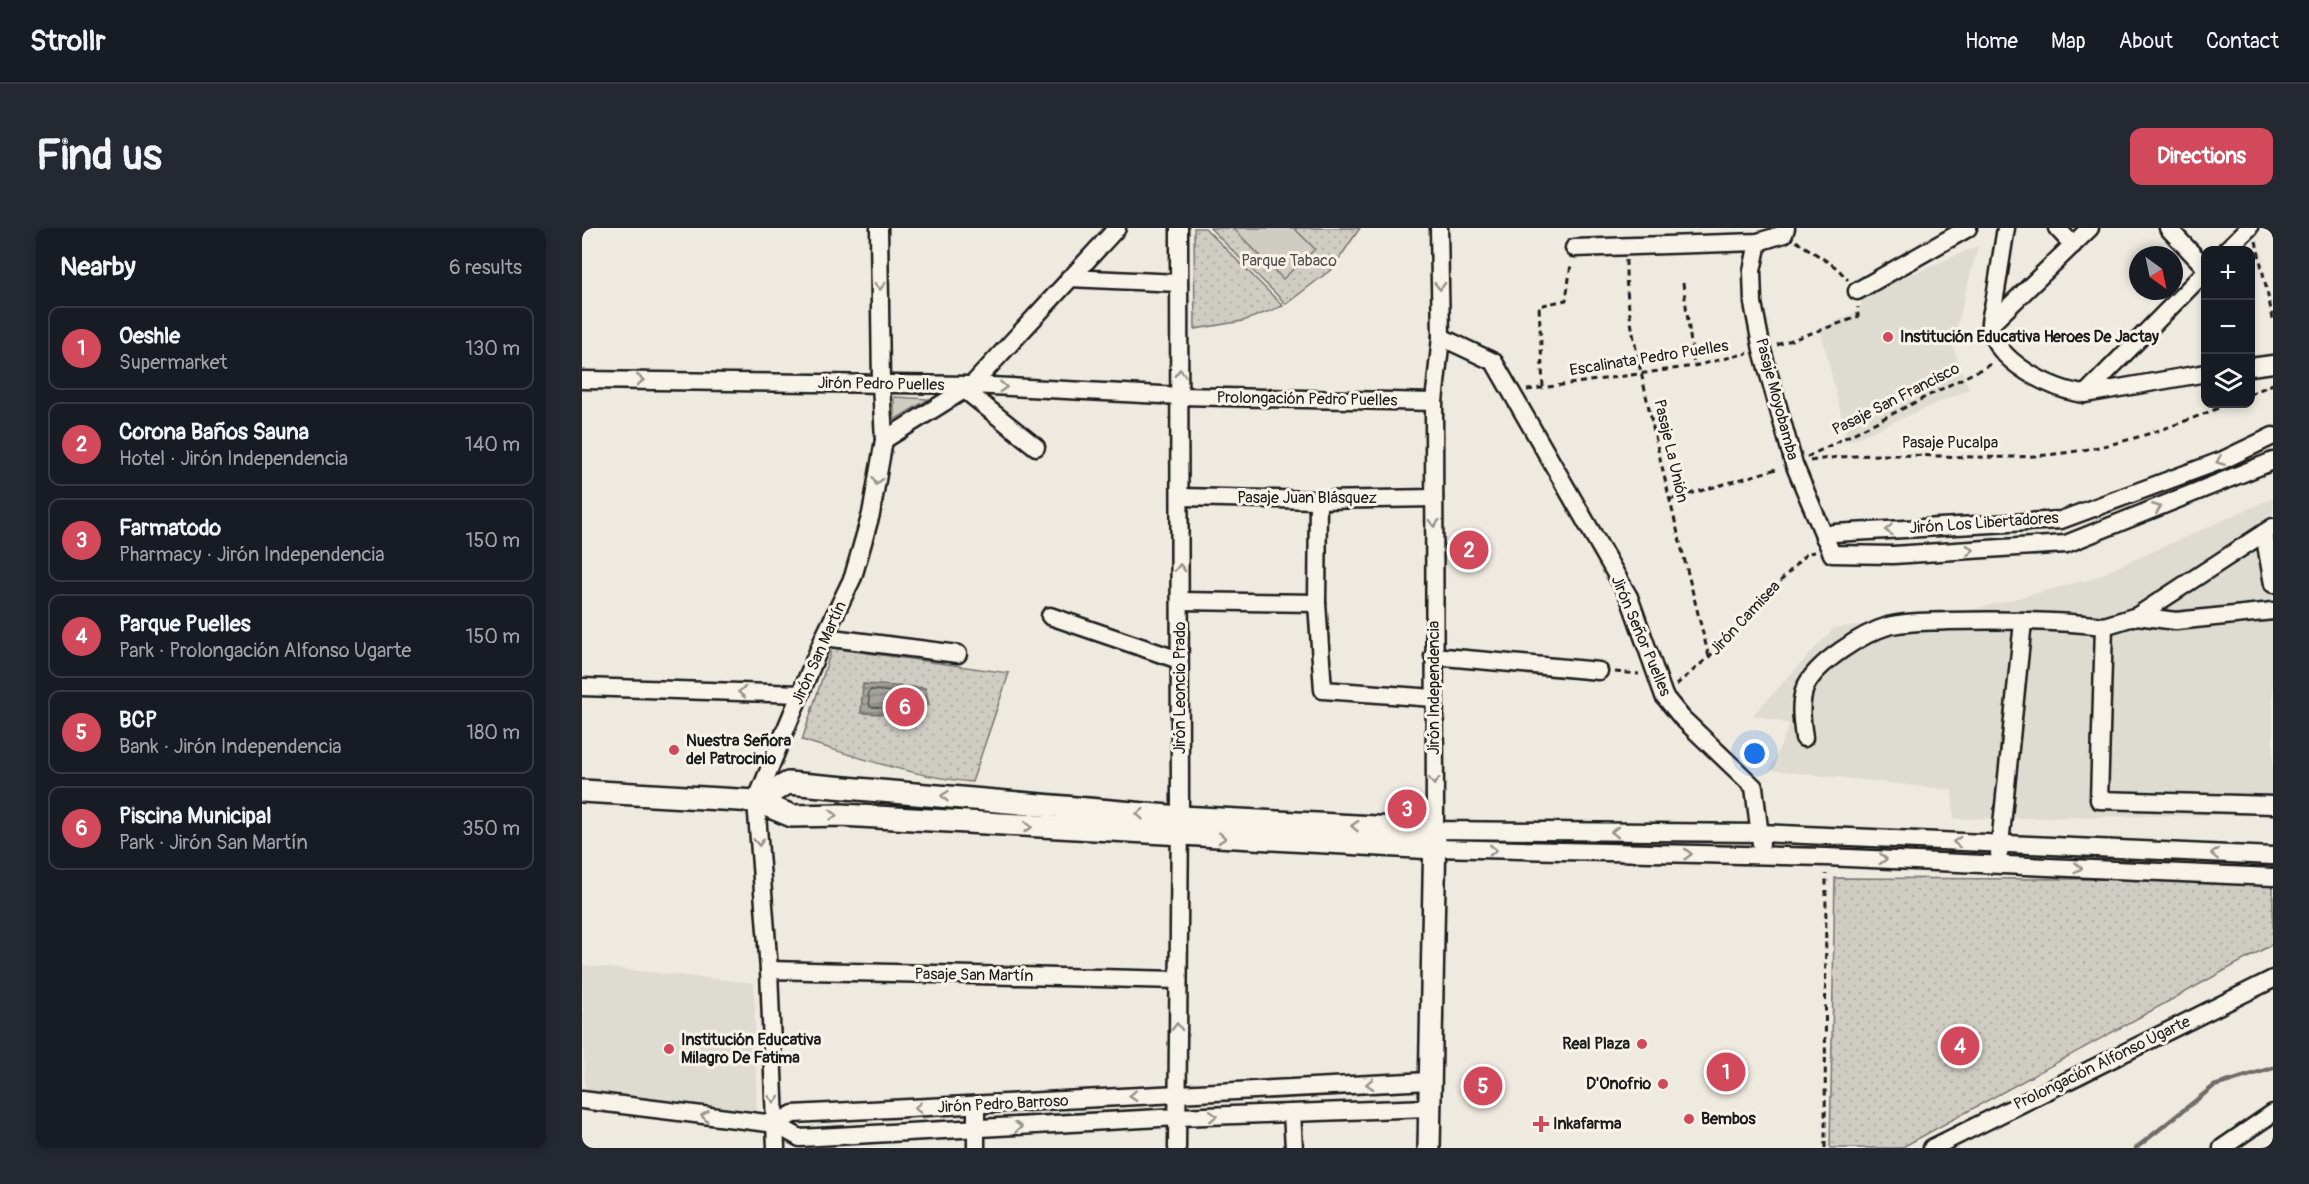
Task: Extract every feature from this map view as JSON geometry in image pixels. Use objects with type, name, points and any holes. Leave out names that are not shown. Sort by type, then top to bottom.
[{"type":"main road","points":[[756,801],[788,783],[1180,827]]},
{"type":"main road","points":[[582,791],[756,801],[792,816],[842,815],[1180,827],[1435,839]]},
{"type":"main road","name":"Jirón Independencia","points":[[1429,1148],[1435,839]]},
{"type":"street","name":"Jirón San Martín","points":[[776,1148],[769,970],[756,801],[824,637],[853,577],[871,514],[884,440],[879,228]]},
{"type":"street","points":[[884,440],[969,388],[1117,228]]},
{"type":"street","name":"Jirón Leoncio Prado","points":[[1177,1148],[1181,497],[1179,228]]},
{"type":"street","name":"Jirón Independencia","points":[[1435,839],[1434,402],[1441,337],[1439,228]]},
{"type":"street","points":[[1857,291],[1968,228]]},
{"type":"street","points":[[2006,228],[1990,325],[1999,345],[2019,366],[2048,386],[2066,393],[2085,394],[2201,374]]},
{"type":"street","points":[[2057,228],[2073,245]]},
{"type":"street","points":[[1990,325],[2090,228]]},
{"type":"street","points":[[2168,228],[2201,265]]},
{"type":"street","points":[[1574,248],[1758,242],[1785,231]]},
{"type":"street","points":[[2232,246],[2252,234]]},
{"type":"street","name":"Pasaje Moyobamba","points":[[1758,242],[1752,271],[1753,303],[1762,350],[1794,464],[1826,544]]},
{"type":"street","points":[[2085,394],[2201,273]]},
{"type":"street","points":[[1069,278],[1179,283]]},
{"type":"street","name":"Jirón Señor Puelles","points":[[1441,337],[1494,363],[1629,597],[1655,676],[1664,696],[1682,718],[1751,782],[1761,834],[1760,855]]},
{"type":"street","points":[[2255,366],[2273,364]]},
{"type":"street","name":"Jirón Pedro Puelles","points":[[582,380],[881,384],[1180,396]]},
{"type":"street","points":[[969,388],[1036,447]]},
{"type":"street","name":"Prolongación Pedro Puelles","points":[[1180,396],[1434,402]]},
{"type":"street","name":"Jirón Los Libertadores","points":[[2273,436],[2223,460],[2061,520],[1834,533],[1826,544],[1836,555],[1893,555],[2066,544],[2273,461]]},
{"type":"street","name":"Pasaje Juan Blásquez","points":[[1181,497],[1318,500],[1434,498]]},
{"type":"street","points":[[1318,500],[1317,603],[1323,690],[1434,698]]},
{"type":"street","points":[[1804,738],[1801,714],[1805,687],[1824,665],[1867,635],[1889,626],[1921,622],[2023,622],[2104,626],[2137,616],[2269,530],[2273,584]]},
{"type":"street","points":[[1180,601],[1317,603]]},
{"type":"street","points":[[2137,616],[2176,621],[2273,611]]},
{"type":"street","points":[[1050,616],[1179,660]]},
{"type":"street","points":[[1998,864],[2023,622]]},
{"type":"street","points":[[2104,626],[2099,800],[2273,805]]},
{"type":"street","points":[[824,637],[958,654]]},
{"type":"street","points":[[1433,656],[1599,671]]},
{"type":"street","points":[[582,687],[801,694]]},
{"type":"street","points":[[1435,839],[1761,834],[2273,856]]},
{"type":"street","points":[[1435,839],[2273,877]]},
{"type":"street","name":"Pasaje San Martín","points":[[769,970],[1178,980]]},
{"type":"street","name":"Prolongación Alfonso Ugarte","points":[[1937,1147],[2273,979]]},
{"type":"street","name":"Jirón Pedro Barroso","points":[[582,1100],[775,1124],[793,1114],[976,1107],[1176,1094],[1429,1082]]},
{"type":"street","points":[[976,1107],[976,1148]]},
{"type":"street","points":[[775,1124],[800,1138],[1178,1117],[1429,1108]]},
{"type":"street","points":[[1292,1113],[1294,1148]]},
{"type":"street","points":[[2226,1147],[2273,1113]]},
{"type":"path","points":[[1785,231],[1837,268],[1857,291]]},
{"type":"path","points":[[2252,234],[2273,320]]},
{"type":"path","name":"Pasaje La Unión","points":[[1626,247],[1629,303],[1642,373],[1669,500],[1709,657]]},
{"type":"path","points":[[1543,387],[1539,306],[1566,300],[1574,248]]},
{"type":"path","points":[[1683,284],[1694,366]]},
{"type":"path","name":"Escalinata Pedro Puelles","points":[[1511,393],[1694,366],[1762,350],[1858,317]]},
{"type":"path","name":"Pasaje San Francisco","points":[[1794,464],[2008,355]]},
{"type":"path","points":[[2255,392],[2273,384]]},
{"type":"path","name":"Pasaje Pucalpa","points":[[1669,500],[1794,464],[1838,456],[1918,454],[2033,456],[2078,451],[2128,442],[2217,408]]},
{"type":"path","name":"Jirón Camisea","points":[[1664,696],[1709,657],[1807,553],[1826,544]]},
{"type":"path","points":[[1599,671],[1655,676]]},
{"type":"path","points":[[1825,1148],[1826,857]]},
{"type":"shaded area","name":"Institución Educativa Heroes De Jactay","points":[[1978,246],[1952,344],[1969,389],[1848,442],[1820,329],[1860,310],[1863,295]]},
{"type":"shaded area","points":[[2273,498],[2273,814],[1954,819],[1952,790],[1770,770],[1790,724],[1753,715],[1834,628],[1967,611],[2091,579]]},
{"type":"shaded area","name":"Institución Educativa Milagro De Fatima","points":[[582,965],[754,983],[757,1116],[585,1094]]},
{"type":"green space","points":[[1194,228],[1205,228],[1283,306],[1243,321],[1195,329]]},
{"type":"green space","name":"Parque Tabaco","points":[[1210,228],[1360,228],[1332,269],[1286,304]]},
{"type":"green space","points":[[1233,228],[1294,228],[1315,249],[1283,279]]},
{"type":"green space","points":[[894,397],[929,399],[894,420]]},
{"type":"green space","points":[[832,648],[1009,673],[972,782],[907,771],[802,740]]},
{"type":"green space","points":[[1835,878],[2273,880],[2273,944],[1901,1148],[1830,1148]]},
{"type":"water","points":[[863,684],[925,688],[929,705],[922,709],[921,716],[861,713]]},
{"type":"waterway","points":[[2136,1148],[2214,1086],[2273,1068]]},
{"type":"place","name":"Institución Educativa Heroes De Jactay","points":[[1888,337]]},
{"type":"place","name":"Corona Baños Sauna","points":[[1469,550]]},
{"type":"place","name":"Piscina Municipal","points":[[905,707]]},
{"type":"place","name":"Nuestra Señora del Patrocinio","points":[[674,750]]},
{"type":"place","name":"Farmatodo","points":[[1407,809]]},
{"type":"place","name":"Real Plaza","points":[[1642,1044]]},
{"type":"place","name":"Parque Puelles","points":[[1960,1046]]},
{"type":"place","name":"Institución Educativa Milagro De Fatima","points":[[669,1049]]},
{"type":"place","name":"Oeshle","points":[[1726,1072]]},
{"type":"place","name":"D'Onofrio","points":[[1663,1084]]},
{"type":"place","name":"BCP","points":[[1483,1086]]},
{"type":"place","name":"Bembos","points":[[1689,1119]]},
{"type":"place","name":"Inkafarma","points":[[1541,1124]]}]
